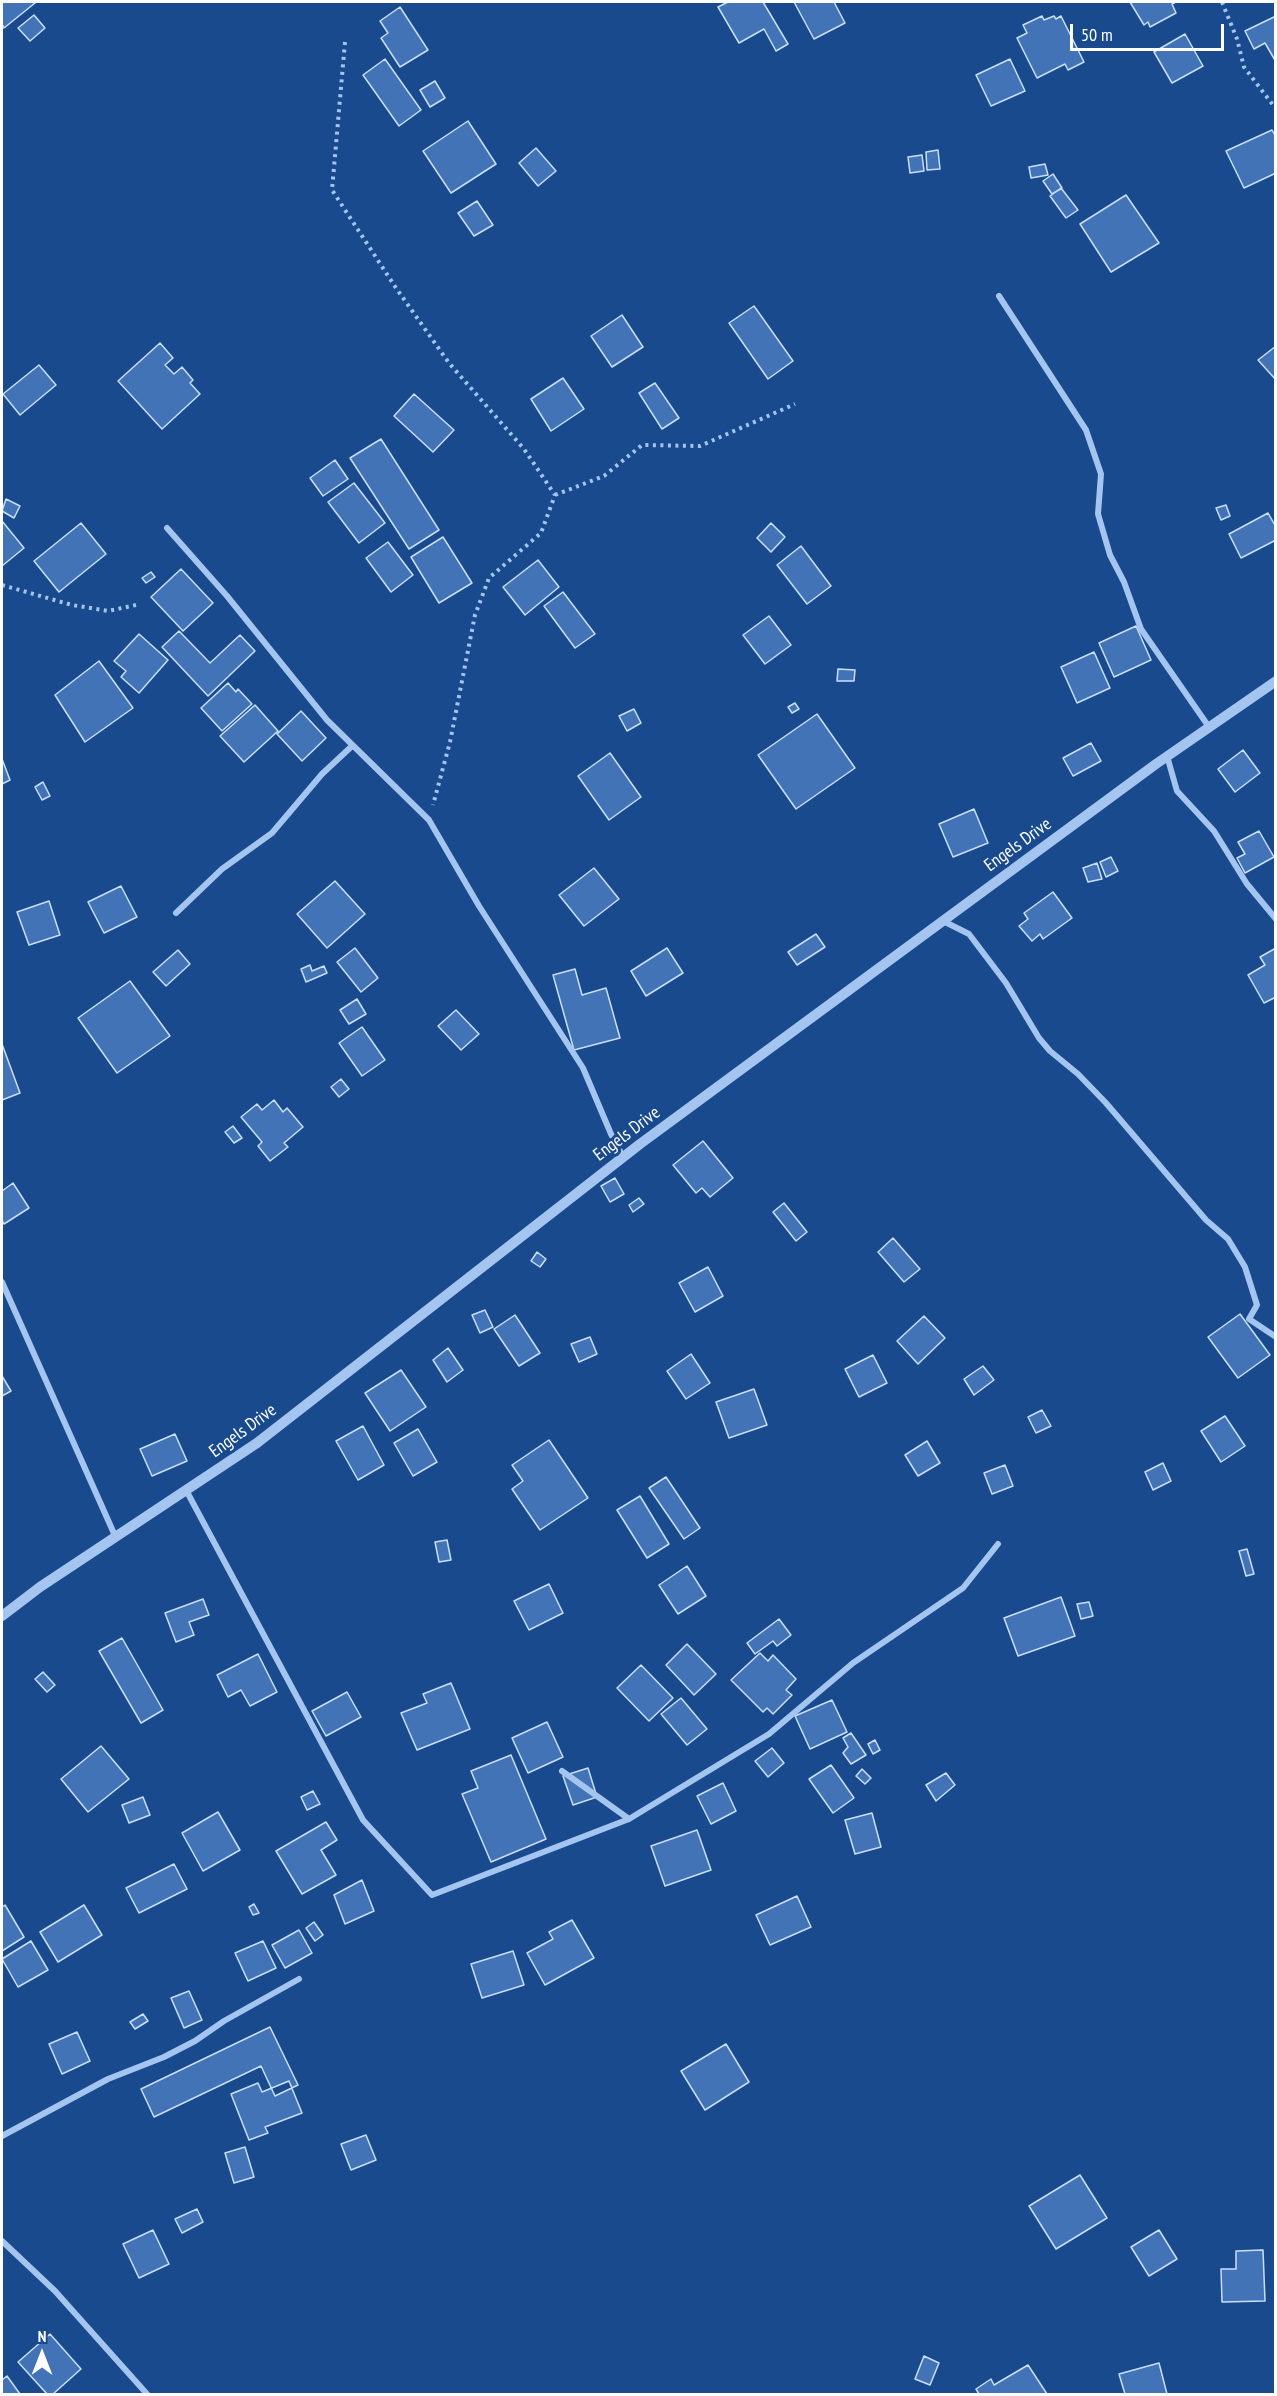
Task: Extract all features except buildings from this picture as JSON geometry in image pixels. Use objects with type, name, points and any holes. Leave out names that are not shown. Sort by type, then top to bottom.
[{"type":"street","points":[[999,296],[1086,430],[1101,474],[1098,514],[1110,555],[1124,582],[1141,629],[1209,727]]},
{"type":"street","points":[[167,528],[227,596],[265,646],[295,679],[327,720],[429,820],[478,906],[583,1068],[623,1157]]},
{"type":"street","name":"Engels Drive","points":[[2,1616],[40,1587],[257,1443],[623,1157],[1167,756],[1275,681]]},
{"type":"street","points":[[176,913],[222,869],[272,833],[322,774],[352,746]]},
{"type":"street","points":[[1167,756],[1177,791],[1214,831],[1247,884],[1275,919]]},
{"type":"street","points":[[943,921],[969,934],[1006,983],[1039,1038],[1050,1051],[1078,1074],[1106,1103],[1206,1220],[1228,1239],[1245,1268],[1257,1305],[1249,1319],[1275,1337]]},
{"type":"street","points":[[2,1282],[116,1538]]},
{"type":"street","points":[[186,1490],[363,1821],[432,1895],[629,1819],[769,1734],[853,1663],[963,1588],[998,1544]]},
{"type":"street","points":[[562,1771],[629,1819]]},
{"type":"street","points":[[2,2136],[108,2079],[164,2057],[195,2041],[224,2021],[299,1979]]},
{"type":"street","points":[[2,2241],[56,2291],[147,2394]]},
{"type":"path","points":[[1222,2],[1237,39],[1244,67],[1275,109]]},
{"type":"path","points":[[345,42],[332,190],[449,363],[524,449],[555,495]]},
{"type":"path","points":[[429,820],[450,742],[476,615],[489,578],[540,533],[555,495],[604,476],[642,445],[700,446],[795,404]]},
{"type":"path","points":[[2,585],[72,605],[108,611],[136,605]]}]
